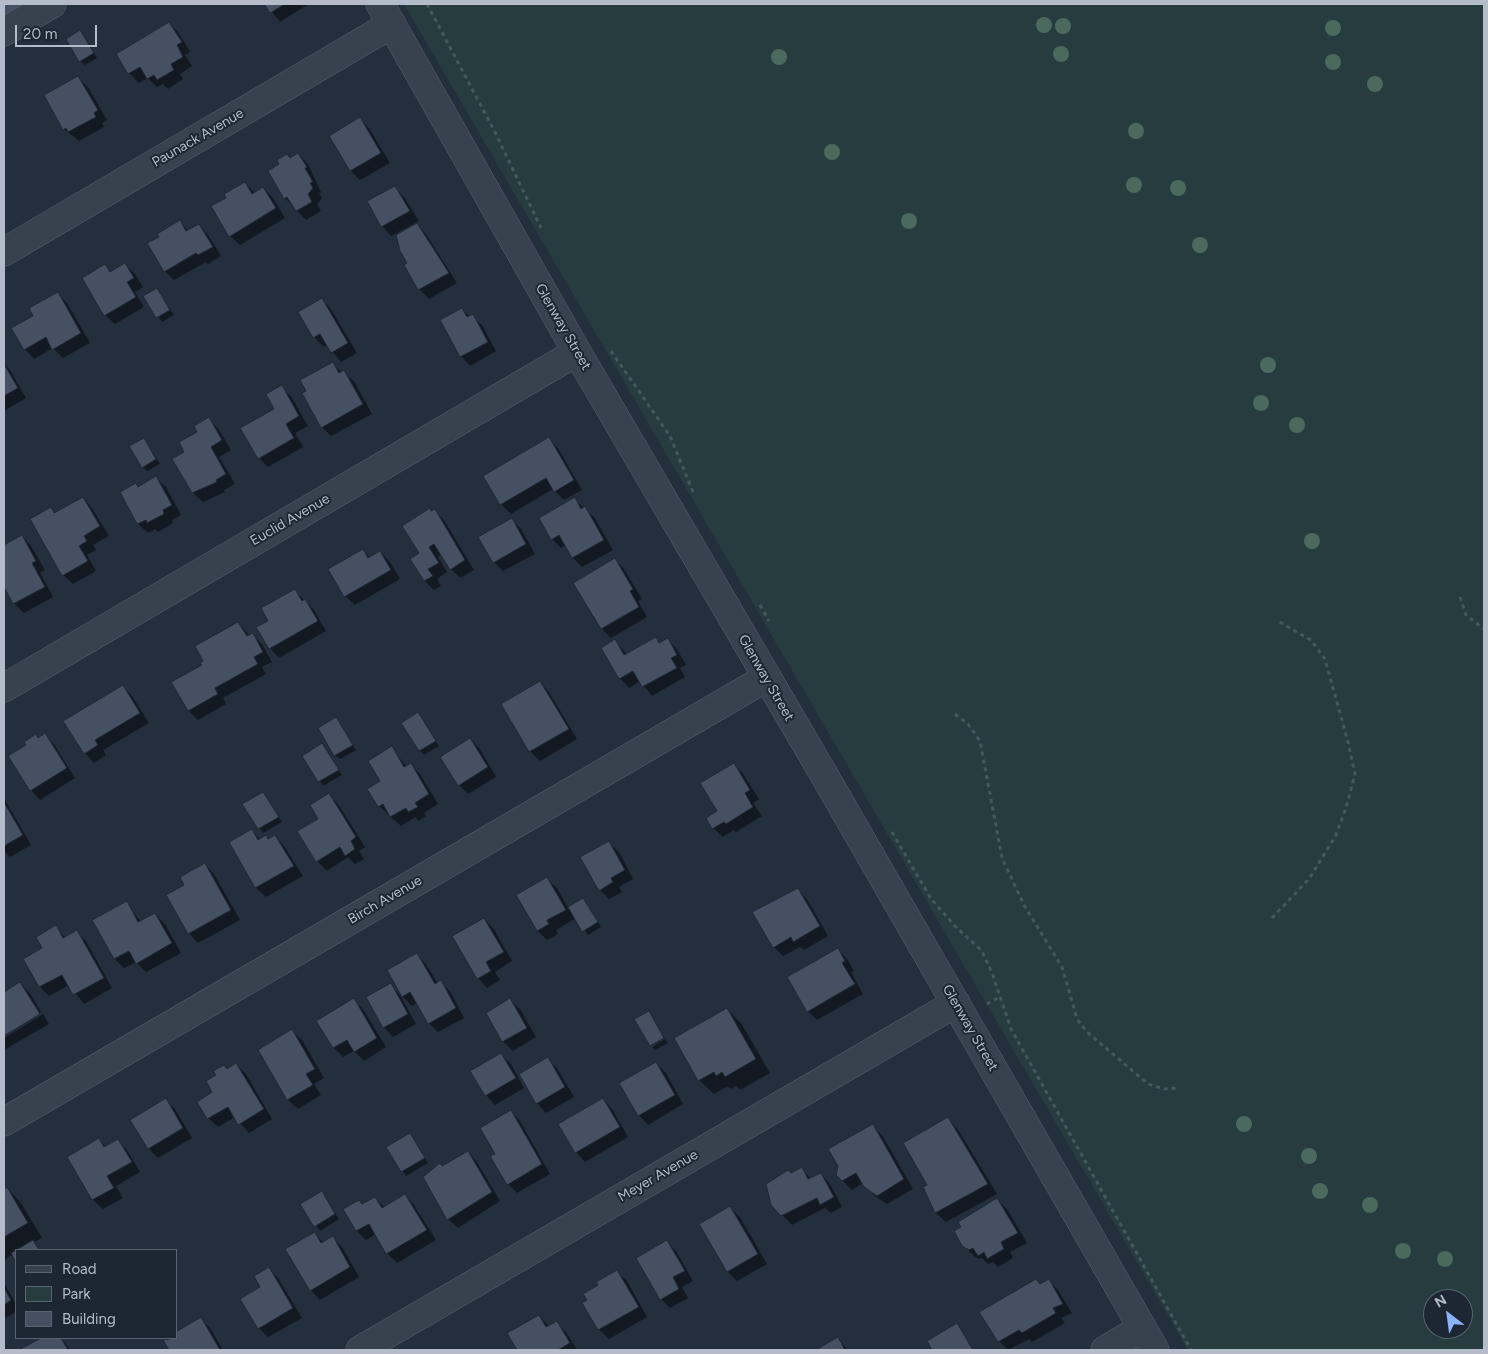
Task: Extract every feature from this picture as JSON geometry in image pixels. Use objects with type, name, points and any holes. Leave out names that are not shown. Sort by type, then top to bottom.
[{"type":"street","points":[[4,32],[52,4]]},
{"type":"street","name":"Paunack Avenue","points":[[4,252],[386,14]]},
{"type":"street","name":"Glenway Street","points":[[386,14],[577,352],[956,1003],[1148,1339]]},
{"type":"street","name":"Euclid Avenue","points":[[4,688],[577,352]]},
{"type":"street","name":"Birch Avenue","points":[[4,1122],[766,678]]},
{"type":"street","name":"Meyer Avenue","points":[[360,1350],[956,1003]]},
{"type":"street","points":[[1104,1350],[1148,1339]]},
{"type":"path","points":[[427,4],[496,134],[542,230]]},
{"type":"path","points":[[610,350],[670,436],[694,495]]},
{"type":"path","points":[[1460,598],[1466,616],[1484,629]]},
{"type":"path","points":[[758,602],[773,627]]},
{"type":"path","points":[[1272,918],[1309,879],[1335,837],[1346,808],[1355,774],[1348,742],[1324,659],[1310,640],[1276,620]]},
{"type":"path","points":[[955,714],[968,724],[980,741],[1002,858],[1024,904],[1062,967],[1077,1019],[1087,1032],[1148,1084],[1164,1089],[1180,1088]]},
{"type":"path","points":[[891,831],[931,899],[955,926],[982,951],[992,973],[1011,1029],[1191,1350]]},
{"type":"green space","points":[[404,4],[1484,4],[1484,1350],[1188,1350]]},
{"type":"building","points":[[4,4],[25,4],[4,16]]},
{"type":"building","points":[[264,4],[285,4],[270,13]]},
{"type":"building","points":[[169,22],[182,42],[177,45],[183,57],[171,64],[174,70],[157,80],[154,75],[147,79],[140,67],[128,74],[116,54]]},
{"type":"building","points":[[80,30],[94,53],[79,62],[66,39]]},
{"type":"building","points":[[78,76],[98,110],[94,113],[96,117],[68,132],[66,128],[63,130],[44,95]]},
{"type":"building","points":[[360,117],[381,153],[350,171],[329,136]]},
{"type":"building","points":[[298,153],[307,167],[305,168],[313,182],[310,183],[313,188],[308,194],[312,202],[296,211],[287,197],[284,199],[268,171],[279,164],[277,160],[287,154],[290,158]]},
{"type":"building","points":[[245,182],[252,194],[263,187],[276,208],[229,237],[211,206],[226,198],[224,194]]},
{"type":"building","points":[[395,186],[410,211],[381,227],[367,201]]},
{"type":"building","points":[[180,220],[186,231],[199,224],[213,247],[198,255],[196,253],[164,272],[147,243],[159,237],[157,234]]},
{"type":"building","points":[[417,223],[449,273],[418,290],[404,265],[407,263],[400,251],[396,235]]},
{"type":"building","points":[[125,263],[134,278],[127,282],[136,297],[104,316],[82,278],[105,264],[110,272]]},
{"type":"building","points":[[157,288],[170,310],[156,318],[143,296]]},
{"type":"building","points":[[58,292],[81,333],[52,350],[46,337],[24,350],[11,328],[33,316],[29,308]]},
{"type":"building","points":[[322,298],[348,343],[331,353],[320,334],[313,338],[298,312]]},
{"type":"building","points":[[462,308],[467,317],[473,314],[488,342],[460,357],[440,320]]},
{"type":"building","points":[[333,362],[339,373],[344,370],[363,404],[321,428],[302,393],[306,391],[300,380]]},
{"type":"building","points":[[4,364],[18,388],[4,396]]},
{"type":"building","points":[[282,385],[299,416],[286,424],[294,438],[258,459],[240,428],[274,409],[266,394]]},
{"type":"building","points":[[209,417],[222,440],[211,447],[226,474],[216,480],[217,482],[192,493],[172,459],[184,452],[179,442],[197,432],[194,426]]},
{"type":"building","points":[[549,437],[574,480],[554,492],[546,478],[500,505],[483,476]]},
{"type":"building","points":[[144,438],[156,459],[142,468],[129,446]]},
{"type":"building","points":[[156,476],[172,505],[163,510],[164,514],[147,523],[146,520],[137,524],[120,492],[136,483],[138,487]]},
{"type":"building","points":[[83,497],[100,526],[84,536],[87,541],[79,546],[88,561],[62,576],[30,519],[51,507],[54,513]]},
{"type":"building","points":[[575,497],[581,509],[585,506],[604,540],[572,558],[559,535],[551,540],[539,518]]},
{"type":"building","points":[[430,508],[431,511],[435,509],[465,560],[450,570],[434,544],[429,547],[439,563],[428,569],[433,576],[424,581],[410,559],[419,553],[402,526]]},
{"type":"building","points":[[512,518],[526,544],[493,563],[478,537]]},
{"type":"building","points":[[22,535],[36,561],[32,563],[45,587],[13,604],[4,587],[4,545]]},
{"type":"building","points":[[363,549],[368,558],[380,551],[391,570],[344,597],[328,569]]},
{"type":"building","points":[[615,558],[633,589],[630,591],[639,607],[601,629],[573,583]]},
{"type":"building","points":[[295,589],[302,601],[305,599],[318,621],[269,649],[256,627],[268,621],[261,608]]},
{"type":"building","points":[[238,622],[247,636],[253,633],[263,652],[254,657],[258,664],[215,688],[218,694],[188,711],[171,682],[202,665],[200,663],[203,661],[195,646]]},
{"type":"building","points":[[656,637],[659,643],[668,638],[677,655],[671,658],[677,668],[642,687],[633,671],[619,679],[601,648],[615,639],[624,655]]},
{"type":"building","points":[[540,681],[569,729],[529,752],[501,704]]},
{"type":"building","points":[[123,685],[140,713],[95,740],[98,745],[84,754],[63,721]]},
{"type":"building","points":[[418,712],[436,741],[419,751],[401,723]]},
{"type":"building","points":[[336,717],[353,745],[334,756],[318,728]]},
{"type":"building","points":[[45,733],[67,768],[30,791],[8,756],[26,745],[24,742],[36,734],[38,738]]},
{"type":"building","points":[[470,738],[488,767],[458,786],[440,757]]},
{"type":"building","points":[[322,743],[339,770],[318,782],[302,756]]},
{"type":"building","points":[[392,746],[404,767],[411,763],[429,794],[415,803],[418,807],[408,812],[406,808],[390,817],[383,804],[378,807],[367,789],[380,781],[368,761]]},
{"type":"building","points":[[734,763],[750,790],[745,793],[753,807],[726,824],[724,822],[712,829],[706,818],[717,811],[700,783]]},
{"type":"building","points":[[263,792],[279,817],[258,829],[242,804]]},
{"type":"building","points":[[329,793],[356,837],[351,841],[355,849],[345,856],[340,847],[316,862],[297,831],[318,819],[310,805]]},
{"type":"building","points":[[4,802],[23,835],[4,846]]},
{"type":"building","points":[[252,829],[258,840],[266,835],[268,839],[275,835],[294,866],[255,888],[229,842]]},
{"type":"building","points":[[609,841],[625,870],[611,878],[613,882],[599,891],[580,857]]},
{"type":"building","points":[[205,863],[231,910],[188,934],[166,895],[184,885],[180,877]]},
{"type":"building","points":[[547,877],[566,910],[547,920],[549,924],[537,931],[516,895]]},
{"type":"building","points":[[798,888],[820,926],[793,942],[791,937],[773,948],[752,912]]},
{"type":"building","points":[[583,898],[598,922],[582,932],[568,907]]},
{"type":"building","points":[[127,901],[138,922],[155,913],[172,943],[136,964],[129,951],[114,959],[92,920]]},
{"type":"building","points":[[484,918],[504,952],[486,962],[491,971],[477,979],[452,936]]},
{"type":"building","points":[[56,925],[63,938],[77,930],[104,978],[73,995],[62,975],[39,987],[23,959],[42,948],[36,937]]},
{"type":"building","points":[[838,948],[845,961],[842,963],[855,984],[807,1012],[787,977]]},
{"type":"building","points":[[417,953],[435,984],[441,980],[456,1008],[428,1024],[410,992],[402,997],[387,970]]},
{"type":"building","points":[[20,982],[40,1014],[4,1036],[4,992]]},
{"type":"building","points":[[391,983],[408,1014],[383,1028],[366,997]]},
{"type":"building","points":[[354,998],[377,1038],[354,1052],[347,1040],[333,1048],[316,1021]]},
{"type":"building","points":[[510,998],[527,1028],[502,1042],[486,1013]]},
{"type":"building","points":[[727,1008],[756,1059],[725,1077],[722,1072],[716,1076],[714,1072],[698,1081],[674,1038]]},
{"type":"building","points":[[649,1011],[664,1038],[650,1046],[634,1019]]},
{"type":"building","points":[[292,1029],[315,1069],[306,1074],[313,1085],[287,1100],[258,1050]]},
{"type":"building","points":[[501,1053],[516,1078],[485,1096],[470,1071]]},
{"type":"building","points":[[548,1057],[565,1087],[536,1104],[519,1074]]},
{"type":"building","points":[[656,1062],[675,1095],[638,1116],[619,1083]]},
{"type":"building","points":[[236,1063],[264,1109],[238,1125],[228,1107],[207,1119],[197,1102],[212,1092],[206,1081],[216,1075],[213,1071],[224,1065],[227,1069]]},
{"type":"building","points":[[166,1098],[183,1128],[148,1149],[130,1120]]},
{"type":"building","points":[[603,1098],[620,1127],[575,1153],[558,1124]]},
{"type":"building","points":[[511,1110],[542,1164],[507,1185],[490,1156],[495,1154],[480,1128]]},
{"type":"building","points":[[948,1117],[988,1184],[935,1213],[923,1187],[927,1185],[903,1143]]},
{"type":"building","points":[[873,1124],[904,1179],[877,1196],[864,1187],[856,1173],[842,1181],[836,1175],[838,1166],[828,1149]]},
{"type":"building","points":[[410,1133],[425,1158],[401,1172],[386,1147]]},
{"type":"building","points":[[99,1138],[104,1147],[118,1139],[132,1162],[107,1176],[114,1188],[92,1200],[67,1157]]},
{"type":"building","points":[[468,1151],[492,1192],[447,1220],[423,1177],[440,1163],[442,1166]]},
{"type":"building","points":[[802,1167],[808,1179],[821,1173],[834,1197],[820,1205],[817,1198],[781,1216],[771,1205],[766,1184],[788,1170],[791,1173]]},
{"type":"building","points":[[7,1187],[28,1223],[4,1237],[4,1189]]},
{"type":"building","points":[[322,1191],[335,1214],[314,1227],[300,1204]]},
{"type":"building","points":[[405,1194],[427,1230],[386,1254],[369,1224],[356,1231],[343,1209],[359,1200],[362,1204],[375,1197],[382,1208]]},
{"type":"building","points":[[997,1198],[1018,1233],[1001,1242],[1004,1249],[987,1259],[984,1252],[978,1256],[973,1248],[969,1250],[962,1246],[954,1231],[961,1227],[958,1222]]},
{"type":"building","points":[[730,1206],[758,1254],[727,1272],[699,1224]]},
{"type":"building","points":[[315,1232],[321,1243],[333,1236],[350,1267],[310,1291],[285,1249]]},
{"type":"building","points":[[33,1240],[38,1249],[18,1249]]},
{"type":"building","points":[[667,1240],[685,1271],[673,1277],[679,1289],[660,1300],[636,1258]]},
{"type":"building","points":[[15,1251],[15,1261],[11,1253]]},
{"type":"building","points":[[269,1267],[293,1308],[258,1329],[240,1299],[260,1287],[254,1276]]},
{"type":"building","points":[[617,1270],[639,1307],[598,1330],[582,1303],[587,1300],[583,1294],[598,1285],[596,1282]]},
{"type":"building","points":[[1036,1279],[1040,1284],[1049,1279],[1063,1304],[1053,1308],[1056,1313],[1022,1333],[1019,1330],[998,1342],[979,1312]]},
{"type":"building","points":[[4,1288],[11,1300],[4,1305]]},
{"type":"building","points":[[539,1315],[546,1327],[557,1321],[570,1343],[558,1350],[517,1350],[507,1333]]},
{"type":"building","points":[[201,1317],[220,1350],[169,1350],[163,1340],[178,1339],[178,1331]]},
{"type":"building","points":[[957,1323],[973,1350],[932,1350],[927,1341]]},
{"type":"building","points":[[838,1337],[845,1350],[816,1350]]},
{"type":"building","points":[[39,1339],[62,1339],[68,1350],[19,1350]]}]
